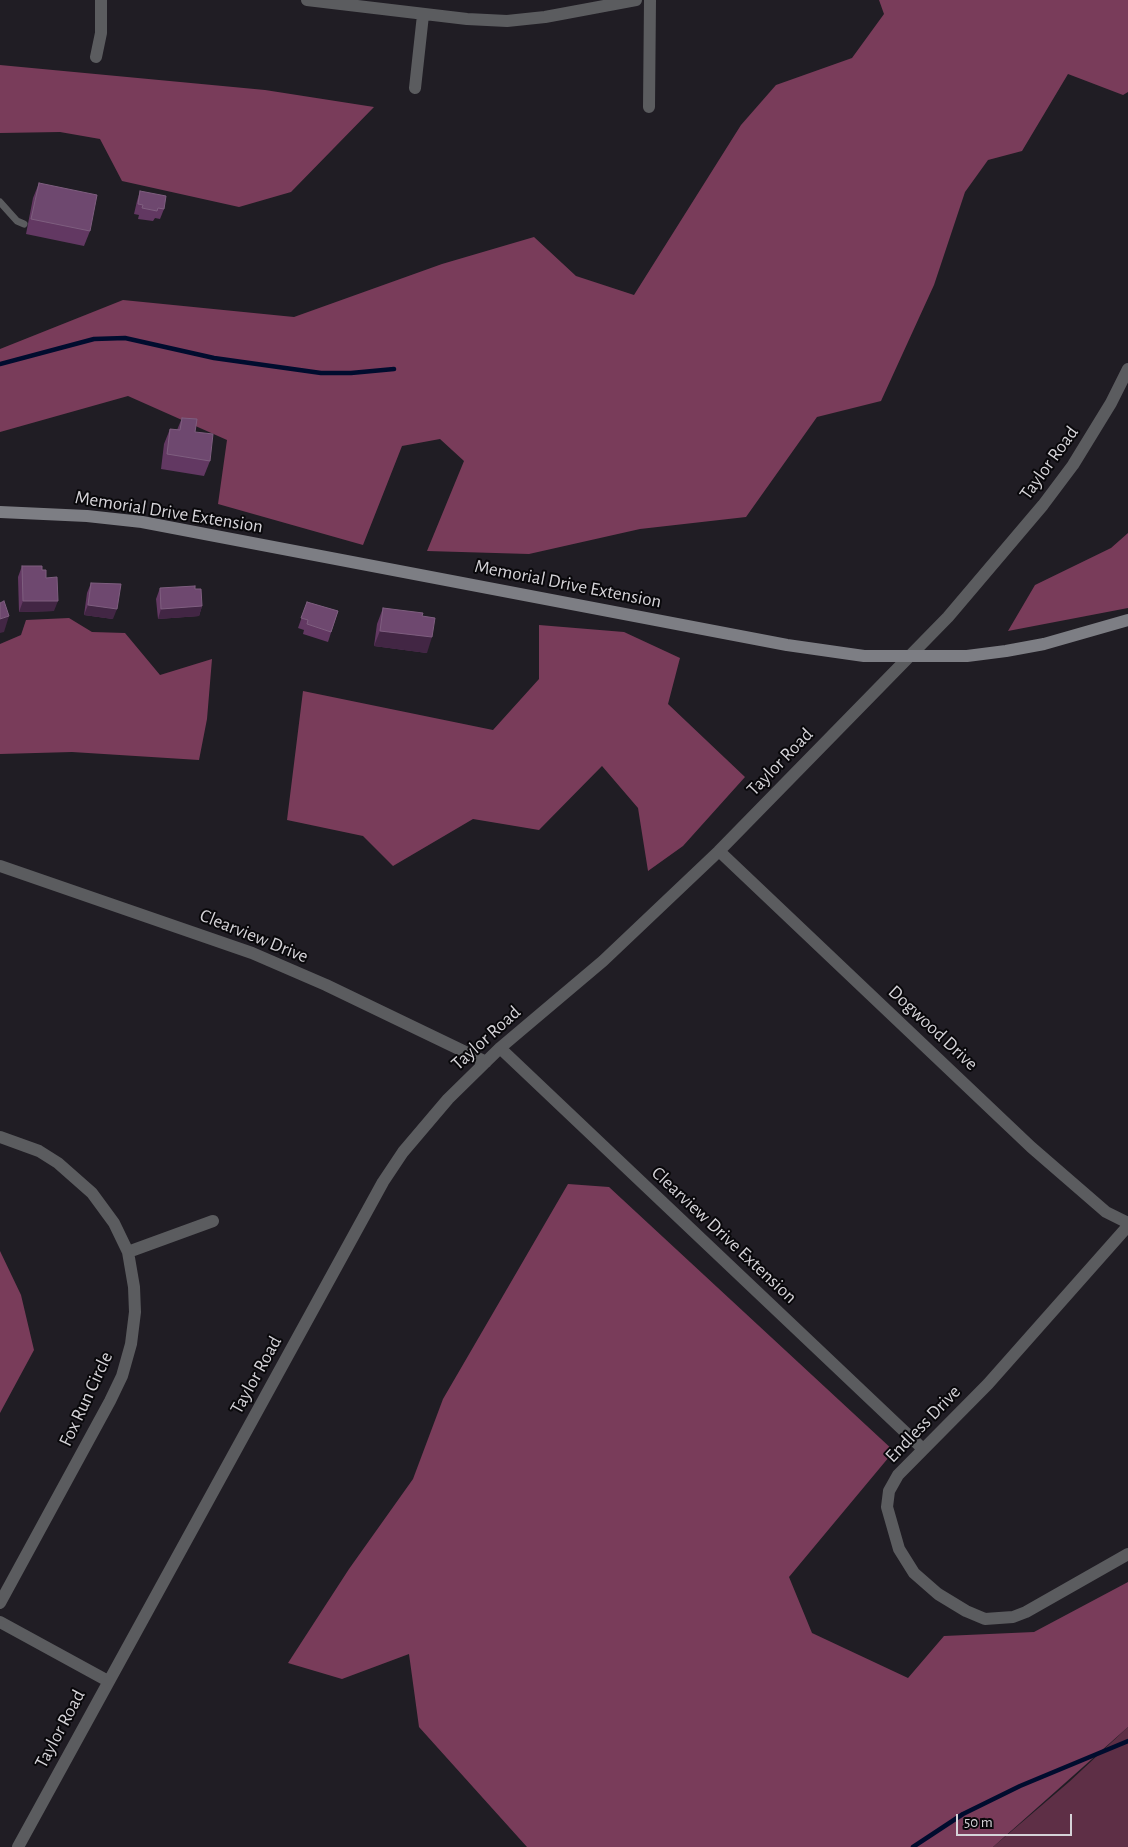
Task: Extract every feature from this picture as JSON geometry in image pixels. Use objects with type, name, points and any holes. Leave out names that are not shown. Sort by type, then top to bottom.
[{"type":"street","points":[[96,57],[101,33],[101,0]]},
{"type":"street","points":[[315,0],[423,15],[508,21],[546,17],[636,0]]},
{"type":"street","points":[[649,107],[650,0]]},
{"type":"street","points":[[415,88],[423,15]]},
{"type":"street","name":"Taylor Road","points":[[19,1847],[108,1681],[383,1182],[426,1123],[500,1048],[596,967],[718,852],[948,616],[1043,505],[1092,435],[1128,368]]},
{"type":"street","name":"Memorial Drive Extension","points":[[0,512],[87,516],[142,522],[787,645],[864,656],[967,656],[1006,651],[1044,644],[1128,620]]},
{"type":"street","name":"Dogwood Drive","points":[[718,852],[1031,1147],[1106,1212],[1128,1225]]},
{"type":"street","name":"Clearview Drive","points":[[0,866],[252,953],[326,985],[486,1062]]},
{"type":"street","name":"Clearview Drive Extension","points":[[500,1048],[923,1449]]},
{"type":"street","name":"Fox Run Circle","points":[[0,1137],[39,1151],[76,1176],[107,1213],[128,1252],[134,1287],[135,1312],[131,1344],[122,1376],[0,1603]]},
{"type":"street","points":[[128,1252],[212,1221]]},
{"type":"street","name":"Endless Drive","points":[[1128,1225],[988,1384],[892,1483],[887,1500],[889,1521],[899,1549],[914,1573],[938,1594],[966,1612],[986,1619],[1013,1617],[1128,1554]]},
{"type":"street","points":[[0,1622],[108,1681]]},
{"type":"lane","points":[[0,202],[17,220],[24,224]]},
{"type":"shaded area","points":[[879,0],[1128,0],[1128,92],[1123,95],[1068,74],[1022,151],[988,160],[965,192],[934,285],[881,401],[817,417],[746,517],[640,529],[529,554],[427,551],[464,461],[440,439],[402,446],[363,545],[218,504],[227,440],[128,396],[0,432],[0,349],[123,300],[294,317],[442,264],[534,237],[576,276],[634,295],[741,125],[776,85],[852,58],[884,14]]},
{"type":"shaded area","points":[[0,65],[265,90],[374,107],[291,192],[239,207],[122,181],[100,139],[60,132],[0,133]]},
{"type":"shaded area","points":[[1128,533],[1128,608],[1008,631],[1035,585],[1111,548]]},
{"type":"shaded area","points":[[69,618],[92,632],[125,633],[160,675],[212,659],[207,719],[199,760],[72,752],[0,754],[0,644],[21,635],[26,620]]},
{"type":"shaded area","points":[[539,625],[624,632],[680,658],[668,704],[745,777],[683,846],[648,871],[638,808],[602,766],[539,830],[473,819],[393,866],[363,836],[287,820],[303,691],[493,730],[539,679]]},
{"type":"shaded area","points":[[568,1184],[609,1187],[894,1451],[789,1577],[812,1633],[908,1678],[944,1636],[1034,1632],[1128,1582],[1128,1727],[993,1847],[527,1847],[419,1727],[409,1654],[342,1679],[288,1663],[349,1569],[413,1479],[443,1399]]},
{"type":"shaded area","points":[[0,1251],[21,1295],[34,1350],[0,1413]]},
{"type":"shaded area","points":[[1128,1727],[1128,1847],[993,1847],[1069,1782]]},
{"type":"building","points":[[39,183],[97,195],[90,231],[31,219]]},
{"type":"building","points":[[140,191],[166,196],[164,209],[158,208],[157,211],[142,208],[143,205],[138,204]]},
{"type":"building","points":[[182,418],[197,419],[195,432],[213,434],[210,461],[167,454],[170,429],[180,430]]},
{"type":"building","points":[[22,566],[42,566],[42,570],[46,570],[46,578],[57,577],[58,601],[23,601]]},
{"type":"building","points":[[91,583],[121,584],[117,609],[88,605]]},
{"type":"building","points":[[195,586],[195,589],[201,589],[202,606],[161,609],[160,588]]},
{"type":"building","points":[[4,601],[9,616],[0,619],[0,603]]},
{"type":"building","points":[[307,602],[338,611],[331,632],[307,624],[308,620],[301,618]]},
{"type":"building","points":[[383,608],[423,613],[422,616],[435,618],[432,637],[380,631]]},
{"type":"waterway","points":[[0,364],[94,339],[125,338],[214,358],[321,373],[351,373],[394,369]]},
{"type":"waterway","points":[[913,1847],[963,1814],[1020,1786],[1128,1741]]}]
